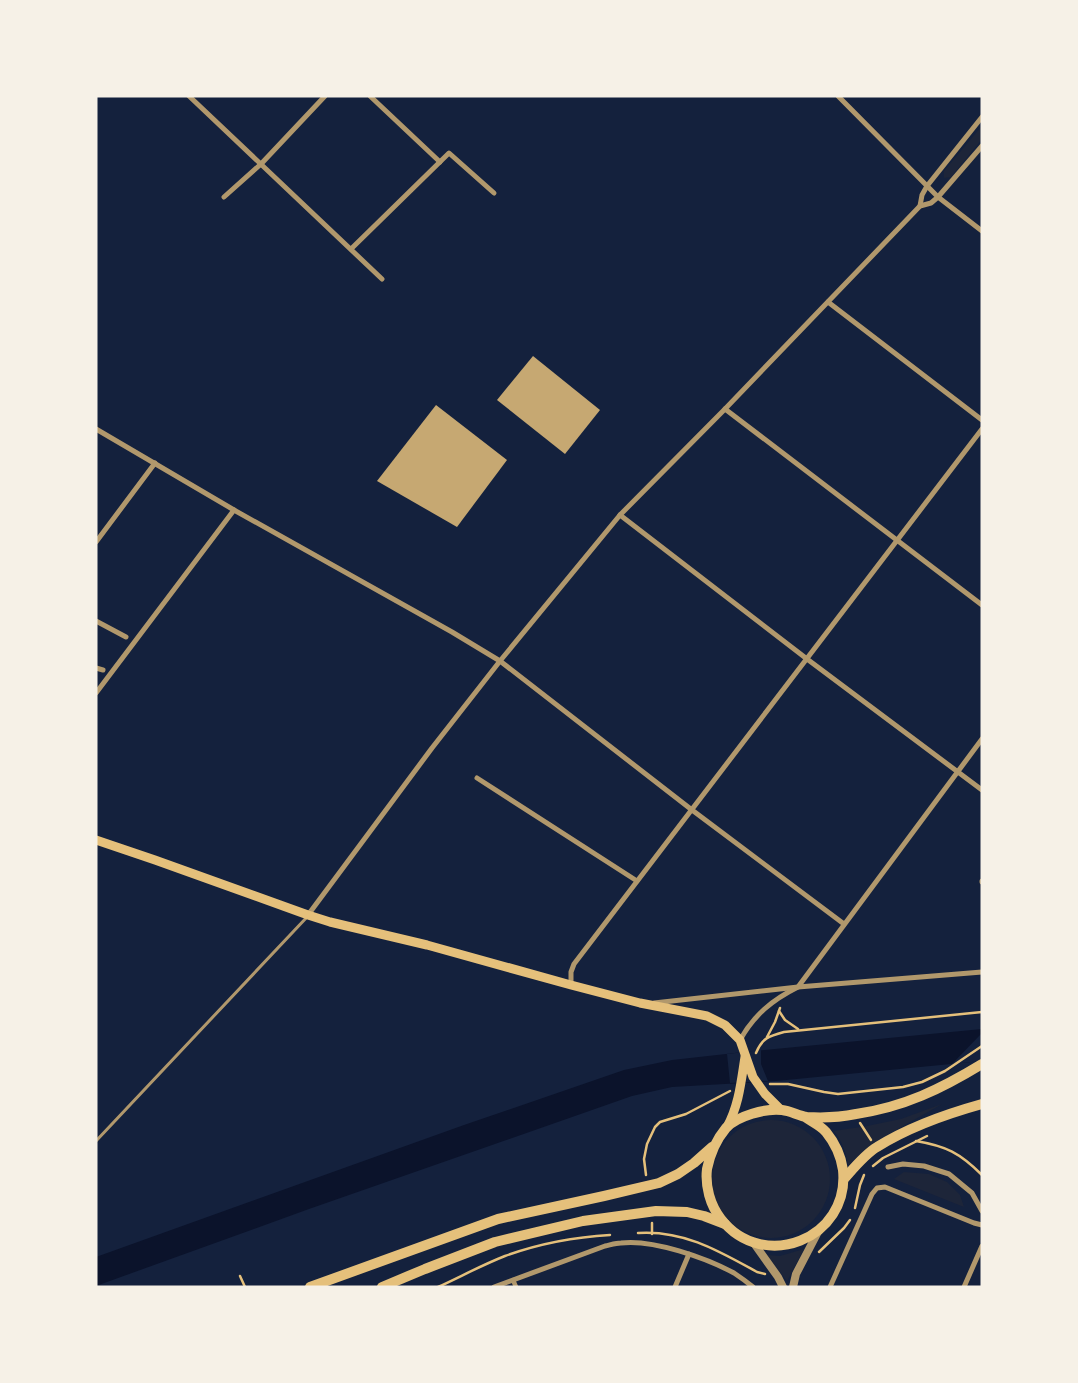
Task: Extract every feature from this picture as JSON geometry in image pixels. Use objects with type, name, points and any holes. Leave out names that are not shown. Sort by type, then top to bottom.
[{"type":"highway","points":[[805,1117],[855,1114],[909,1102],[960,1078],[982,1064]]},
{"type":"highway","points":[[844,1179],[876,1147],[915,1128],[955,1112],[982,1104]]},
{"type":"highway","points":[[780,1109],[805,1117],[826,1132],[836,1146],[842,1162],[844,1179],[840,1200],[832,1216],[820,1230],[808,1238],[781,1246],[753,1242],[738,1235],[717,1213],[710,1200],[707,1172],[709,1158],[715,1145],[727,1127],[744,1117],[761,1111],[780,1109]]},
{"type":"highway","points":[[310,1287],[498,1219],[659,1183],[678,1174],[715,1145]]},
{"type":"highway","points":[[382,1287],[495,1242],[583,1220],[656,1211],[686,1212],[726,1224]]},
{"type":"main road","points":[[96,840],[330,922],[428,945],[647,1004],[707,1016],[725,1025],[740,1040],[756,1082],[780,1109]]},
{"type":"main road","points":[[727,1127],[736,1108],[744,1054]]},
{"type":"street","points":[[189,96],[382,279]]},
{"type":"street","points":[[224,197],[261,164],[326,96]]},
{"type":"street","points":[[370,96],[440,162]]},
{"type":"street","points":[[838,96],[938,198],[982,231]]},
{"type":"street","points":[[920,206],[922,194],[927,186],[982,117]]},
{"type":"street","points":[[308,915],[432,748],[500,661],[620,515],[920,206],[931,203],[938,198],[982,146]]},
{"type":"street","points":[[351,249],[449,153],[494,193]]},
{"type":"street","points":[[828,302],[982,420]]},
{"type":"street","points":[[724,409],[982,605]]},
{"type":"street","points":[[96,429],[234,510],[452,632],[500,661],[692,810],[844,924]]},
{"type":"street","points":[[571,985],[571,972],[574,964],[982,429]]},
{"type":"street","points":[[96,542],[155,463]]},
{"type":"street","points":[[96,693],[234,510]]},
{"type":"street","points":[[620,515],[807,659],[982,790]]},
{"type":"street","points":[[96,621],[126,637]]},
{"type":"street","points":[[96,668],[103,670]]},
{"type":"street","points":[[740,1040],[746,1029],[762,1010],[782,995],[798,988],[982,739]]},
{"type":"street","points":[[477,778],[637,881]]},
{"type":"street","points":[[647,1004],[798,988],[982,972]]},
{"type":"street","points":[[888,1167],[903,1164],[924,1166],[949,1174],[972,1194],[982,1211]]},
{"type":"street","points":[[830,1287],[872,1194],[878,1188],[885,1187],[982,1225]]},
{"type":"street","points":[[793,1287],[796,1274],[820,1230]]},
{"type":"street","points":[[494,1287],[605,1246],[622,1242],[662,1247],[689,1254],[735,1274],[753,1287]]},
{"type":"street","points":[[753,1242],[778,1276],[783,1287]]},
{"type":"street","points":[[964,1287],[982,1246]]},
{"type":"street","points":[[675,1287],[689,1254]]},
{"type":"street","points":[[513,1280],[516,1287]]},
{"type":"lane","points":[[96,1141],[308,915]]},
{"type":"path","points":[[757,1050],[766,1038],[779,1011],[782,995]]},
{"type":"path","points":[[779,1011],[785,1020],[800,1030]]},
{"type":"path","points":[[766,1038],[784,1032],[800,1030],[982,1012]]},
{"type":"path","points":[[956,1064],[982,1046]]},
{"type":"path","points":[[855,1114],[876,1147]]},
{"type":"path","points":[[915,1141],[941,1146],[957,1154],[982,1175]]},
{"type":"path","points":[[240,1276],[245,1287]]},
{"type":"shaded area","points":[[982,126],[982,139],[951,177],[944,178],[944,171]]},
{"type":"shaded area","points":[[982,1029],[982,1061],[776,1081],[672,1087],[632,1096],[96,1286],[96,1257],[464,1125],[624,1070],[672,1060]]},
{"type":"shaded area","points":[[942,1104],[873,1143],[848,1165],[843,1147],[834,1131],[901,1119]]},
{"type":"shaded area","points":[[771,1120],[793,1125],[813,1137],[825,1157],[830,1179],[825,1201],[813,1221],[793,1233],[771,1238],[749,1233],[729,1221],[717,1201],[712,1179],[717,1157],[729,1137],[749,1125]]},
{"type":"shaded area","points":[[904,1172],[929,1174],[947,1182],[960,1195],[964,1207],[894,1179]]},
{"type":"shaded area","points":[[804,1249],[787,1281],[767,1255],[780,1256]]},
{"type":"pier","points":[[982,1033],[982,1061],[952,1064]]},
{"type":"pier","points":[[761,1050],[761,1064],[768,1081],[730,1083],[727,1054]]},
{"type":"building","points":[[533,356],[600,410],[565,454],[497,400]]},
{"type":"building","points":[[436,405],[507,460],[457,527],[377,481]]}]
